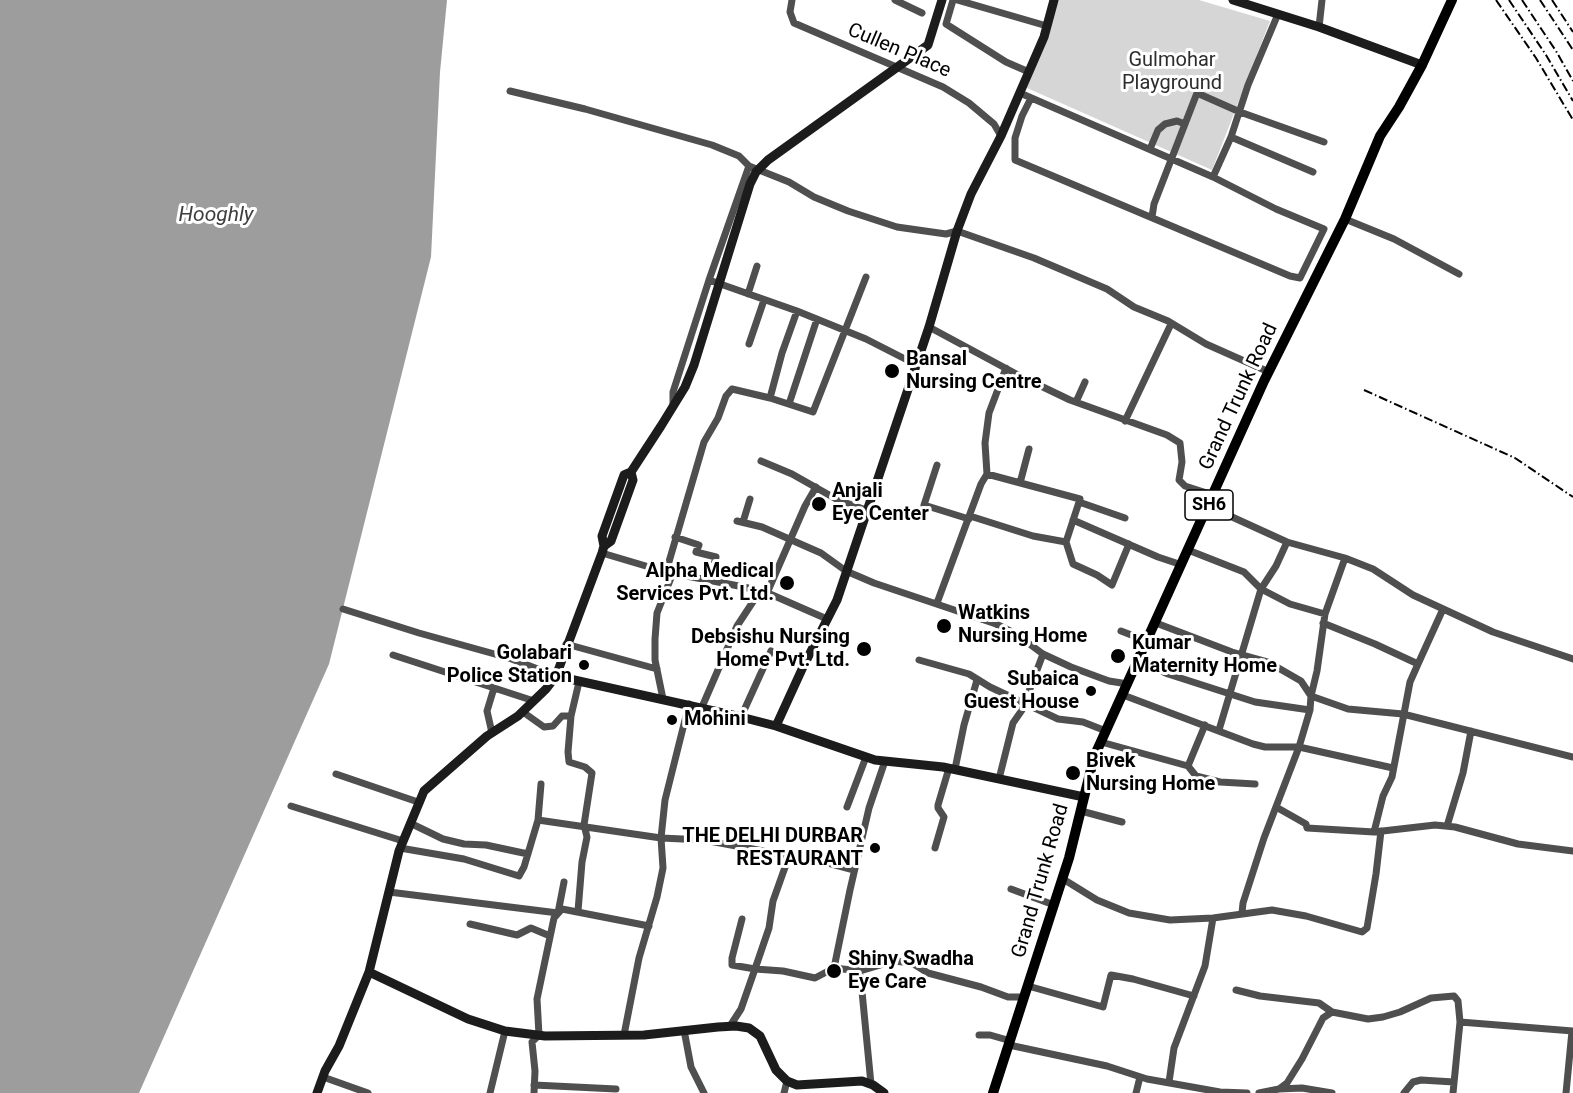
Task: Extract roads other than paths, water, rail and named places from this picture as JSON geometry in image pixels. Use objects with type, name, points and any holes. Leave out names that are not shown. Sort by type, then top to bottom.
[{"type":"main road","name":"Grand Trunk Road","points":[[993,1093],[1062,879],[1094,757],[1269,372],[1345,219],[1380,136],[1422,65],[1452,0]]},
{"type":"street","name":"Cullen Place","points":[[792,0],[790,12],[794,23],[942,87],[969,103],[994,124],[1001,136]]},
{"type":"street","points":[[896,0],[922,13]]},
{"type":"street","points":[[317,1093],[369,972],[402,844],[423,791],[492,733],[523,712],[556,676],[603,549],[611,541],[633,480],[631,472],[685,387],[697,357],[750,184],[756,172],[768,160],[919,54],[928,45],[942,0]]},
{"type":"street","points":[[1029,72],[1006,62],[946,24],[955,0],[1047,26]]},
{"type":"street","points":[[776,726],[837,600],[929,327],[957,231],[971,194],[1001,136],[1029,72],[1047,26],[1054,0]]},
{"type":"street","points":[[1233,0],[1319,27],[1422,65]]},
{"type":"street","points":[[1319,27],[1322,0]]},
{"type":"street","points":[[1213,177],[1231,137],[1248,85],[1278,14]]},
{"type":"street","points":[[510,91],[693,139],[739,156],[749,166],[782,179],[814,197],[897,227],[946,234],[957,231],[1034,258],[1107,289],[1134,307],[1206,344],[1269,372]]},
{"type":"street","points":[[1020,93],[1171,158],[1276,209],[1324,229],[1300,278],[1290,276],[1015,160],[1015,138],[1031,98]]},
{"type":"street","points":[[1152,217],[1154,204],[1197,93],[1240,112],[1324,142]]},
{"type":"street","points":[[1150,149],[1158,130],[1165,124],[1177,121],[1185,124]]},
{"type":"street","points":[[1231,137],[1313,171]]},
{"type":"street","points":[[673,406],[673,393],[749,166]]},
{"type":"street","points":[[1345,219],[1394,239],[1459,274]]},
{"type":"street","points":[[748,294],[758,266]]},
{"type":"street","points":[[663,699],[657,669],[655,639],[657,613],[669,573],[675,537],[704,442],[718,418],[726,396],[732,389],[813,412],[866,277]]},
{"type":"street","points":[[709,280],[844,330],[915,364]]},
{"type":"street","points":[[749,344],[764,300]]},
{"type":"street","points":[[770,398],[782,353],[797,311]]},
{"type":"street","points":[[789,404],[816,319]]},
{"type":"street","points":[[1125,421],[1171,324]]},
{"type":"street","points":[[929,327],[1076,402],[1167,435],[1180,443],[1182,462],[1179,480],[1185,486],[1287,542],[1345,558],[1373,569],[1413,595],[1493,632],[1573,659]]},
{"type":"street","points":[[937,603],[987,474],[985,443],[989,413],[1006,368]]},
{"type":"street","points":[[1076,402],[1085,382]]},
{"type":"street","points":[[1020,483],[1029,449]]},
{"type":"street","points":[[761,461],[792,474],[838,500],[866,510]]},
{"type":"street","points":[[937,465],[924,505],[1033,536],[1066,542]]},
{"type":"street","points":[[987,474],[1080,499],[1066,542],[1073,564],[1112,585],[1128,544]]},
{"type":"street","points":[[702,707],[737,626],[764,592],[816,487]]},
{"type":"street","points":[[750,499],[740,522],[762,527],[821,553],[846,572],[996,624],[1016,634],[1043,654],[1109,681],[1128,684]]},
{"type":"street","points":[[1079,502],[1125,518]]},
{"type":"street","points":[[1073,519],[1182,565]]},
{"type":"street","points":[[675,537],[699,545],[696,552],[716,558],[710,580]]},
{"type":"street","points":[[1219,730],[1261,589],[1276,566],[1287,542]]},
{"type":"street","points":[[603,549],[669,573],[764,592],[827,619]]},
{"type":"street","points":[[1188,550],[1244,572],[1261,589],[1290,604],[1325,614]]},
{"type":"street","points":[[1242,913],[1243,903],[1264,838],[1299,747],[1310,710],[1325,614],[1345,558]]},
{"type":"street","points":[[343,609],[509,658],[556,676],[702,707],[776,726],[866,757],[952,769],[1084,797]]},
{"type":"street","points":[[1062,879],[1097,900],[1128,913],[1170,920],[1213,918],[1272,910],[1365,931],[1376,874],[1377,831],[1402,730],[1410,682],[1443,609]]},
{"type":"street","points":[[1156,623],[1240,655],[1268,662],[1300,681],[1311,696],[1348,709],[1403,714],[1573,757]]},
{"type":"street","points":[[1323,623],[1418,664]]},
{"type":"street","points":[[1121,630],[1147,641]]},
{"type":"street","points":[[566,644],[657,669]]},
{"type":"street","points":[[741,717],[771,651]]},
{"type":"street","points":[[999,779],[1013,723],[1019,716],[1043,654]]},
{"type":"street","points":[[393,655],[534,701]]},
{"type":"street","points":[[919,660],[969,674],[1058,719],[1083,722],[1103,736],[1188,766],[1196,776],[1220,782],[1255,784]]},
{"type":"street","points":[[1138,662],[1255,702],[1310,710]]},
{"type":"street","points":[[935,848],[945,817],[938,805],[952,769],[977,680]]},
{"type":"street","points":[[578,910],[582,862],[587,837],[584,825],[592,773],[585,767],[569,762],[571,716],[579,682]]},
{"type":"street","points":[[492,733],[487,711],[494,688]]},
{"type":"street","points":[[1123,695],[1264,747],[1299,747],[1393,768]]},
{"type":"street","points":[[624,1035],[639,958],[663,868],[661,838],[665,800],[688,704]]},
{"type":"street","points":[[523,712],[544,727],[553,726],[562,716],[571,716]]},
{"type":"street","points":[[1188,766],[1205,725]]},
{"type":"street","points":[[1447,826],[1463,773],[1471,731]]},
{"type":"street","points":[[847,807],[866,757]]},
{"type":"street","points":[[834,968],[869,808],[885,761]]},
{"type":"street","points":[[336,774],[418,802]]},
{"type":"street","points":[[291,806],[402,844],[464,859],[519,876],[538,820],[541,784]]},
{"type":"street","points":[[1276,807],[1306,824],[1306,828],[1377,831],[1435,825],[1447,826],[1518,844],[1573,851]]},
{"type":"street","points":[[1081,811],[1122,822]]},
{"type":"street","points":[[538,820],[661,838],[704,840],[854,870]]},
{"type":"street","points":[[410,823],[443,839],[528,854]]},
{"type":"street","points":[[730,1026],[741,1009],[755,969],[769,928],[773,901],[789,856]]},
{"type":"street","points":[[558,913],[564,882]]},
{"type":"street","points":[[1011,888],[1054,905]]},
{"type":"street","points":[[389,892],[558,913]]},
{"type":"street","points":[[616,1089],[534,1089],[532,1042],[539,1035],[537,999],[554,918],[562,909],[578,910],[649,926]]},
{"type":"street","points":[[1170,1082],[1174,1048],[1205,966],[1213,918]]},
{"type":"street","points":[[742,919],[732,965],[755,969],[783,971],[815,978],[834,968],[860,971],[876,964],[894,961],[912,963],[928,973],[981,987],[1008,997],[1027,992],[1103,1007],[1111,975],[1194,996]]},
{"type":"street","points":[[470,924],[517,935],[531,928],[550,936]]},
{"type":"street","points":[[860,971],[871,1084]]},
{"type":"street","points":[[369,972],[468,1019],[505,1031],[539,1035],[624,1035],[730,1026],[749,1028],[760,1036],[776,1070],[786,1081],[797,1085],[862,1081],[885,1093]]},
{"type":"street","points":[[1236,990],[1260,996],[1319,1003],[1332,1012],[1368,1019],[1401,1012],[1431,998],[1454,996],[1458,1001],[1460,1022],[1453,1093]]},
{"type":"street","points":[[1280,1089],[1287,1083],[1323,1018],[1332,1012]]},
{"type":"street","points":[[1460,1022],[1572,1031],[1566,1093]]},
{"type":"street","points":[[684,1030],[691,1068],[704,1093]]},
{"type":"street","points":[[490,1093],[505,1031]]},
{"type":"street","points":[[979,1035],[990,1035],[1010,1043],[1107,1066],[1140,1077],[1220,1092],[1246,1093]]},
{"type":"street","points":[[323,1077],[369,1093]]},
{"type":"street","points":[[1136,1093],[1140,1077]]},
{"type":"street","points":[[1404,1093],[1413,1082],[1421,1080],[1454,1082]]},
{"type":"street","points":[[784,1093],[786,1081]]},
{"type":"street","points":[[1258,1093],[1280,1089],[1332,1093]]},
{"type":"water","name":"Hooghly","points":[[0,0],[447,0],[440,72],[431,257],[329,664],[139,1093],[0,1093]]},
{"type":"railway","points":[[1496,0],[1536,58],[1573,120]]},
{"type":"railway","points":[[1509,0],[1546,55],[1573,101]]},
{"type":"railway","points":[[1522,0],[1573,81]]},
{"type":"railway","points":[[1540,0],[1573,50]]},
{"type":"railway","points":[[1552,0],[1573,32]]},
{"type":"railway","points":[[1364,390],[1515,458],[1573,497]]},
{"type":"place","name":"Bansal Nursing Centre","points":[[892,371]]},
{"type":"place","name":"Anjali Eye Center","points":[[819,504]]},
{"type":"place","name":"Alpha Medical Services Pvt. Ltd.","points":[[787,583]]},
{"type":"place","name":"Watkins Nursing Home","points":[[944,626]]},
{"type":"place","name":"Debsishu Nursing Home Pvt. Ltd.","points":[[864,649]]},
{"type":"place","name":"Kumar Maternity Home","points":[[1118,656]]},
{"type":"place","name":"Golabari Police Station","points":[[584,665]]},
{"type":"place","name":"Subaica Guest House","points":[[1091,691]]},
{"type":"place","name":"Mohini","points":[[672,720]]},
{"type":"place","name":"Bivek Nursing Home","points":[[1073,773]]},
{"type":"place","name":"THE DELHI DURBAR RESTAURANT","points":[[875,848]]},
{"type":"place","name":"Shiny Swadha Eye Care","points":[[834,971]]},
{"type":"park label","name":"Gulmohar Playground","points":[[1172,72]]}]
